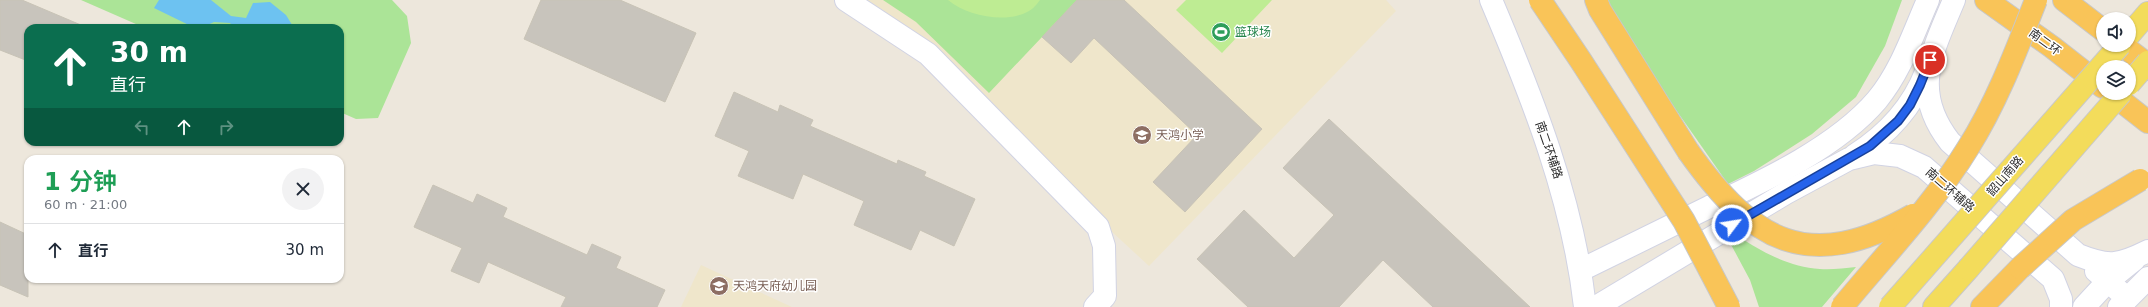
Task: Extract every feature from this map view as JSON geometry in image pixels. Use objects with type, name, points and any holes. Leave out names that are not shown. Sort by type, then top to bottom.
[{"type":"highway","points":[[1540,0],[1684,221],[1729,307]]},
{"type":"highway","points":[[1596,0],[1600,10],[1688,151],[1712,185],[1740,213],[1766,231],[1791,242],[1807,246],[1849,242],[1892,227],[1923,209]]},
{"type":"highway","name":"南二环","points":[[1986,0],[2052,47],[2096,82]]},
{"type":"highway","points":[[1842,307],[1923,209],[1968,149],[1991,109],[2036,0]]},
{"type":"highway","points":[[2064,0],[2096,25]]},
{"type":"highway","points":[[2130,52],[2148,65]]},
{"type":"highway","points":[[2120,100],[2148,122]]},
{"type":"highway","points":[[1982,307],[2020,268],[2073,220],[2148,176]]},
{"type":"highway","points":[[1997,307],[2003,292],[2020,268]]},
{"type":"main road","points":[[2136,27],[2148,13]]},
{"type":"main road","name":"韶山南路","points":[[1890,307],[2115,52]]},
{"type":"main road","points":[[2136,76],[2148,62]]},
{"type":"main road","points":[[1934,307],[2115,100]]},
{"type":"street","points":[[846,0],[928,54],[1098,227],[1104,246],[1105,303]]},
{"type":"street","name":"南二环辅路","points":[[1491,0],[1520,67],[1562,188],[1581,270],[1585,307]]},
{"type":"street","points":[[1581,270],[1761,182],[1842,132],[1864,114],[1888,85],[1899,65],[1928,0]]},
{"type":"street","points":[[1849,159],[1870,146],[1886,132],[1898,121],[1910,105],[1920,85],[1953,2]]},
{"type":"street","points":[[1930,60],[1927,83],[1930,108],[1938,127],[1950,142]]},
{"type":"street","points":[[1888,85],[1950,142],[2108,281],[2123,302],[2148,278]]},
{"type":"street","points":[[1864,114],[1924,167]]},
{"type":"street","name":"南二环辅路","points":[[1596,307],[1786,193],[1849,159],[1874,153],[1900,156],[1924,167],[2053,279],[2061,299],[2061,307]]},
{"type":"street","points":[[2078,255],[2099,263],[2121,263],[2147,251]]},
{"type":"street","points":[[2053,279],[2085,307],[2108,281],[2147,251]]},
{"type":"shaded area","name":"天鸿小学","points":[[861,0],[1386,0],[1396,11],[1149,266]]},
{"type":"shaded area","name":"天鸿天府幼儿园","points":[[701,265],[792,307],[681,307]]},
{"type":"green space","points":[[81,0],[392,0],[407,16],[411,43],[378,118],[356,119],[344,114],[344,24],[136,24]]},
{"type":"green space","points":[[883,0],[1077,0],[989,93],[916,22]]},
{"type":"green space","points":[[948,0],[1040,0],[1030,10],[1020,15],[999,17],[976,14],[956,6]]},
{"type":"green space","name":"篮球场","points":[[1186,0],[1272,0],[1222,53],[1176,10]]},
{"type":"green space","points":[[1607,0],[1902,0],[1885,46],[1856,97],[1812,134],[1754,171],[1728,184],[1648,70]]},
{"type":"green space","points":[[1720,224],[1755,247],[1792,264],[1824,269],[1856,267],[1822,307],[1759,307],[1750,280]]},
{"type":"water","points":[[159,0],[211,0],[231,16],[246,18],[253,3],[270,2],[286,15],[292,24],[231,24],[214,22],[210,24],[187,24],[154,8]]},
{"type":"building","points":[[0,0],[22,0],[79,24],[24,24],[24,59],[0,50]]},
{"type":"building","points":[[541,0],[620,0],[696,33],[665,102],[524,39]]},
{"type":"building","points":[[1077,0],[1124,0],[1262,129],[1185,212],[1153,182],[1197,135],[1094,38],[1071,63],[1042,37]]},
{"type":"building","points":[[734,92],[778,112],[780,105],[813,120],[810,126],[897,164],[898,160],[926,172],[924,176],[975,199],[954,246],[920,230],[911,250],[854,225],[864,201],[803,174],[793,199],[738,176],[749,151],[715,136]]},
{"type":"building","points":[[1329,119],[1530,307],[1433,307],[1383,260],[1339,307],[1248,307],[1197,259],[1244,210],[1294,258],[1334,215],[1283,168]]},
{"type":"building","points":[[433,185],[473,203],[477,194],[507,208],[503,217],[587,255],[592,244],[621,257],[616,268],[665,290],[657,307],[561,307],[566,297],[488,262],[479,283],[451,271],[462,248],[414,227]]},
{"type":"building","points":[[0,222],[24,233],[24,283],[28,283],[28,297],[0,285]]},
{"type":"place","name":"篮球场","points":[[1221,32]]},
{"type":"place","name":"天鸿小学","points":[[1142,135]]},
{"type":"place","name":"天鸿天府幼儿园","points":[[719,286]]},
{"type":"route","points":[[1732,225],[1870,146],[1898,121],[1910,105],[1930,60]]}]
